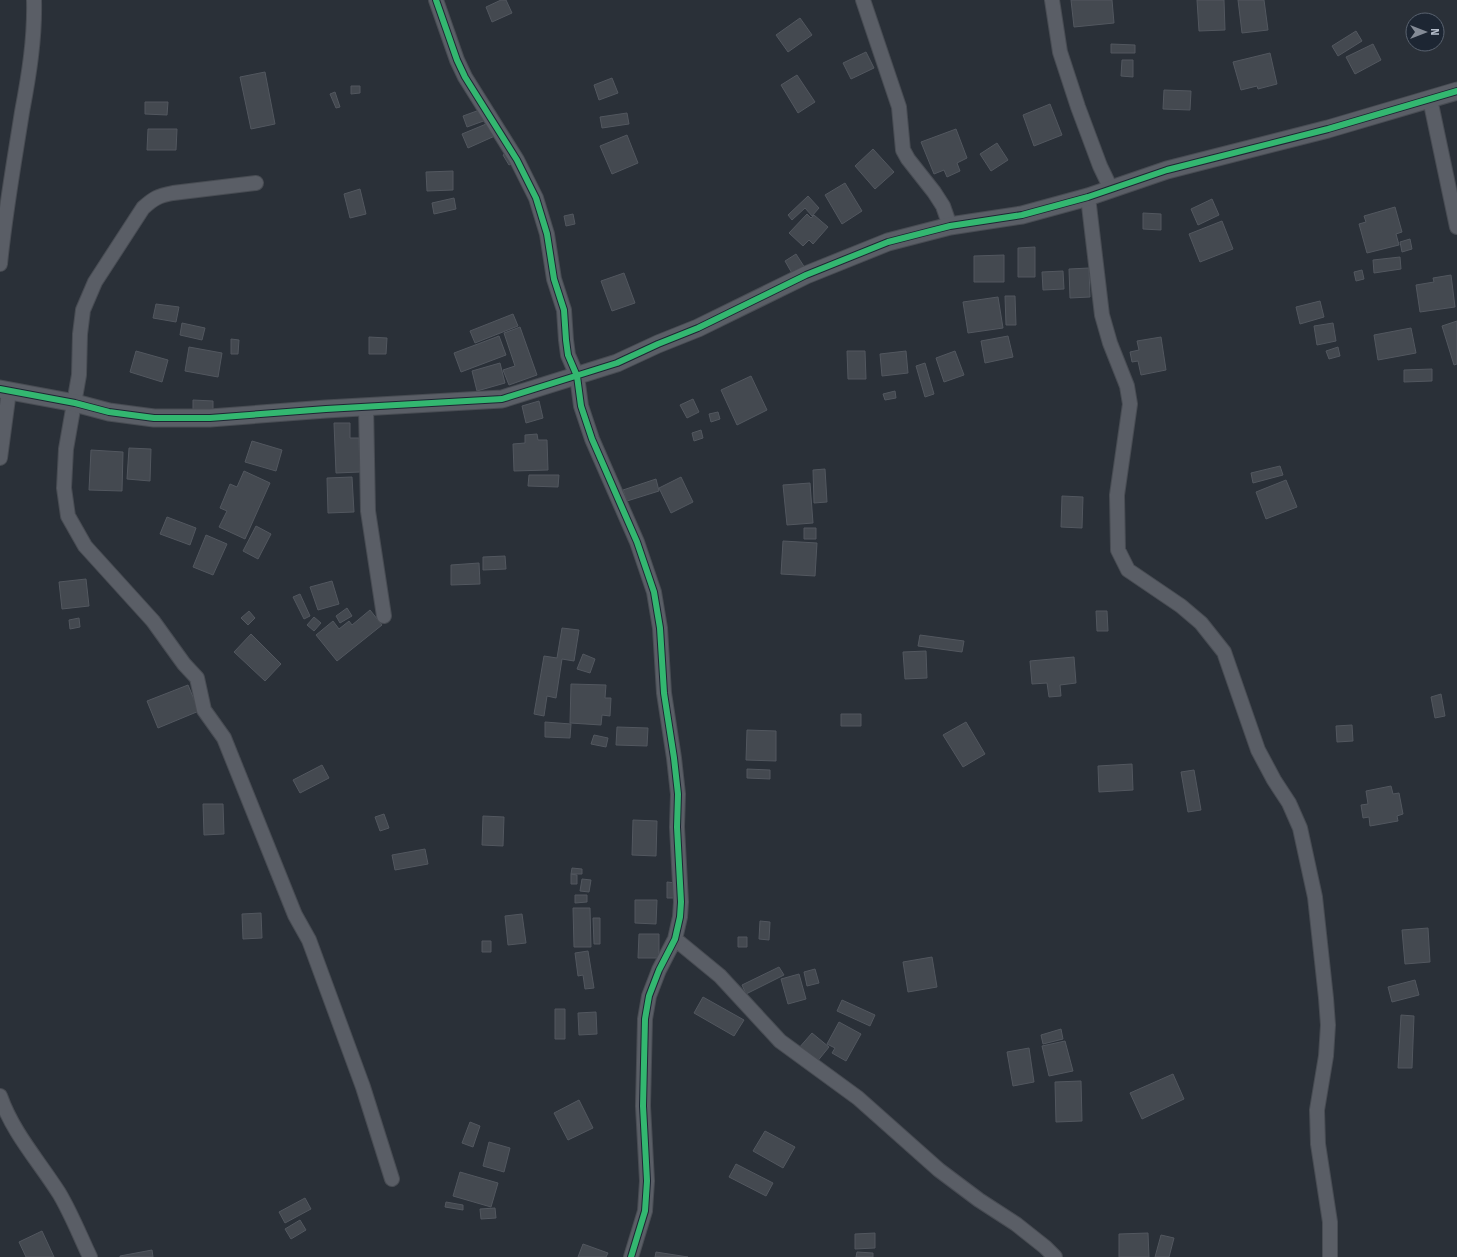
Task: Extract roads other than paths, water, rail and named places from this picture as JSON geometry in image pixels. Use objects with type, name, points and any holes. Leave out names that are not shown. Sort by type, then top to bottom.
[{"type":"street","points":[[0,264],[8,197],[32,58],[35,24],[34,0]]},
{"type":"street","points":[[436,0],[456,60],[517,160],[536,198],[547,234],[554,279],[564,310],[568,355],[577,376],[581,406],[592,439],[637,542],[655,599],[660,628],[664,692],[678,794],[677,827],[681,902],[680,918],[675,939],[651,989],[645,1019],[643,1106],[647,1181],[646,1211],[631,1257]]},
{"type":"street","points":[[863,0],[899,107],[903,150],[943,206],[950,226]]},
{"type":"street","points":[[1052,0],[1060,53],[1086,129],[1100,166],[1111,189]]},
{"type":"street","points":[[0,458],[4,390],[75,403],[109,412],[154,418],[210,418],[366,406],[502,399],[617,363],[698,328],[813,272],[888,242],[950,226],[1022,215],[1088,197],[1167,170],[1328,129],[1457,91]]},
{"type":"street","points":[[1430,99],[1457,227]]},
{"type":"street","points":[[256,183],[173,193],[154,198],[143,208],[95,282],[83,310],[80,334],[79,375],[66,449],[64,488],[68,516],[85,546],[153,621],[184,664],[197,678],[204,710],[224,738],[295,915],[309,940],[362,1087],[392,1179]]},
{"type":"street","points":[[1088,197],[1102,315],[1110,343],[1127,386],[1130,404],[1117,495],[1118,550],[1128,570],[1181,606],[1200,623],[1224,652],[1258,750],[1274,780],[1289,803],[1300,828],[1315,897],[1328,1025],[1326,1056],[1317,1110],[1318,1144],[1330,1222],[1330,1257]]},
{"type":"street","points":[[366,406],[368,511],[384,616]]},
{"type":"street","points":[[675,939],[720,976],[780,1041],[858,1098],[939,1170],[979,1200],[1016,1224],[1055,1257]]},
{"type":"street","points":[[0,1096],[6,1113],[16,1132],[60,1195],[90,1257]]}]
